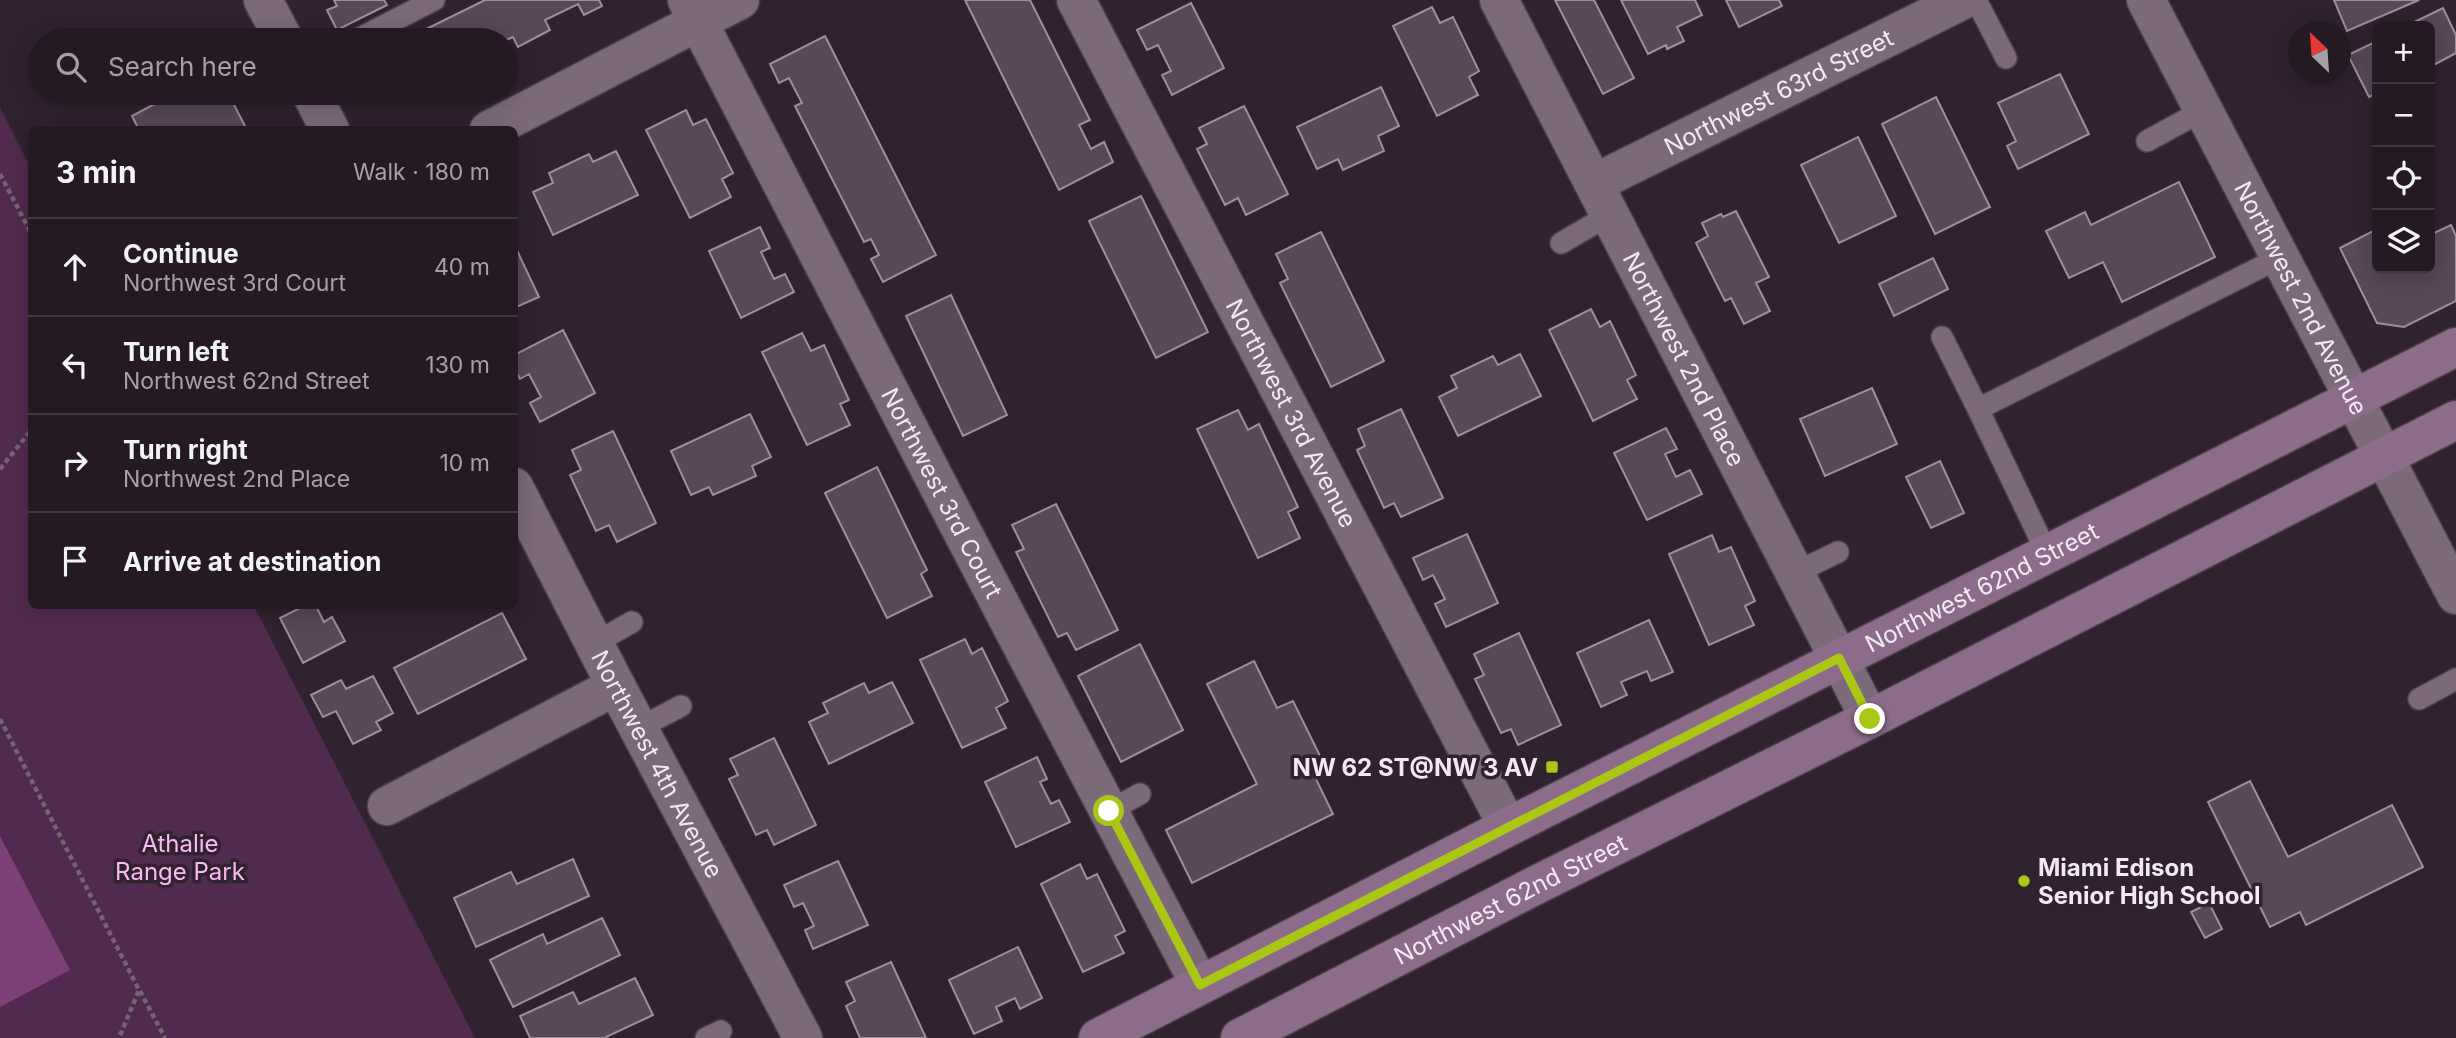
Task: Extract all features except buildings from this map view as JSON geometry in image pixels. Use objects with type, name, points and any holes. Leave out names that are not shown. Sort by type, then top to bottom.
[{"type":"main road","name":"Northwest 62nd Street","points":[[1098,1038],[1839,658],[2456,347]]},
{"type":"main road","name":"Northwest 62nd Street","points":[[1240,1038],[1538,884],[1870,719],[2456,420]]},
{"type":"street","points":[[263,0],[278,28]]},
{"type":"street","points":[[496,126],[693,11],[740,0]]},
{"type":"street","name":"Northwest 3rd Avenue","points":[[1076,0],[1508,827]]},
{"type":"street","name":"Northwest 2nd Place","points":[[1500,0],[1870,719]]},
{"type":"street","name":"Northwest 63rd Street","points":[[1603,199],[1963,0]]},
{"type":"street","name":"Northwest 2nd Avenue","points":[[2146,0],[2456,595]]},
{"type":"street","name":"Northwest 3rd Court","points":[[693,11],[1124,802],[1200,985]]},
{"type":"street","points":[[317,105],[328,126]]},
{"type":"street","name":"Northwest 4th Avenue","points":[[518,495],[803,1038]]},
{"type":"street","points":[[387,806],[616,685]]},
{"type":"lane","points":[[379,28],[434,0]]},
{"type":"lane","points":[[1976,0],[2006,58]]},
{"type":"lane","points":[[2147,141],[2204,110]]},
{"type":"lane","points":[[1561,243],[1603,199]]},
{"type":"lane","points":[[1978,409],[2281,257]]},
{"type":"lane","points":[[1942,337],[2047,553]]},
{"type":"lane","points":[[1795,573],[1838,552]]},
{"type":"lane","points":[[594,643],[632,622]]},
{"type":"lane","points":[[2419,699],[2456,679]]},
{"type":"lane","points":[[639,728],[681,706]]},
{"type":"path","points":[[0,173],[28,227]]},
{"type":"path","points":[[0,469],[28,434]]},
{"type":"path","points":[[0,719],[165,1038]]},
{"type":"path","points":[[119,1038],[139,990]]},
{"type":"green space","name":"Athalie Range Park","points":[[0,107],[28,163],[28,609],[256,609],[475,1038],[0,1038]]},
{"type":"shaded area","points":[[0,836],[70,970],[0,1007]]},
{"type":"place","name":"NW 62 ST@NW 3 AV","points":[[1552,767]]},
{"type":"place","name":"Miami Edison Senior High School","points":[[2024,881]]},
{"type":"route","points":[[1109,811],[1200,985],[1839,658],[1870,719]]}]
